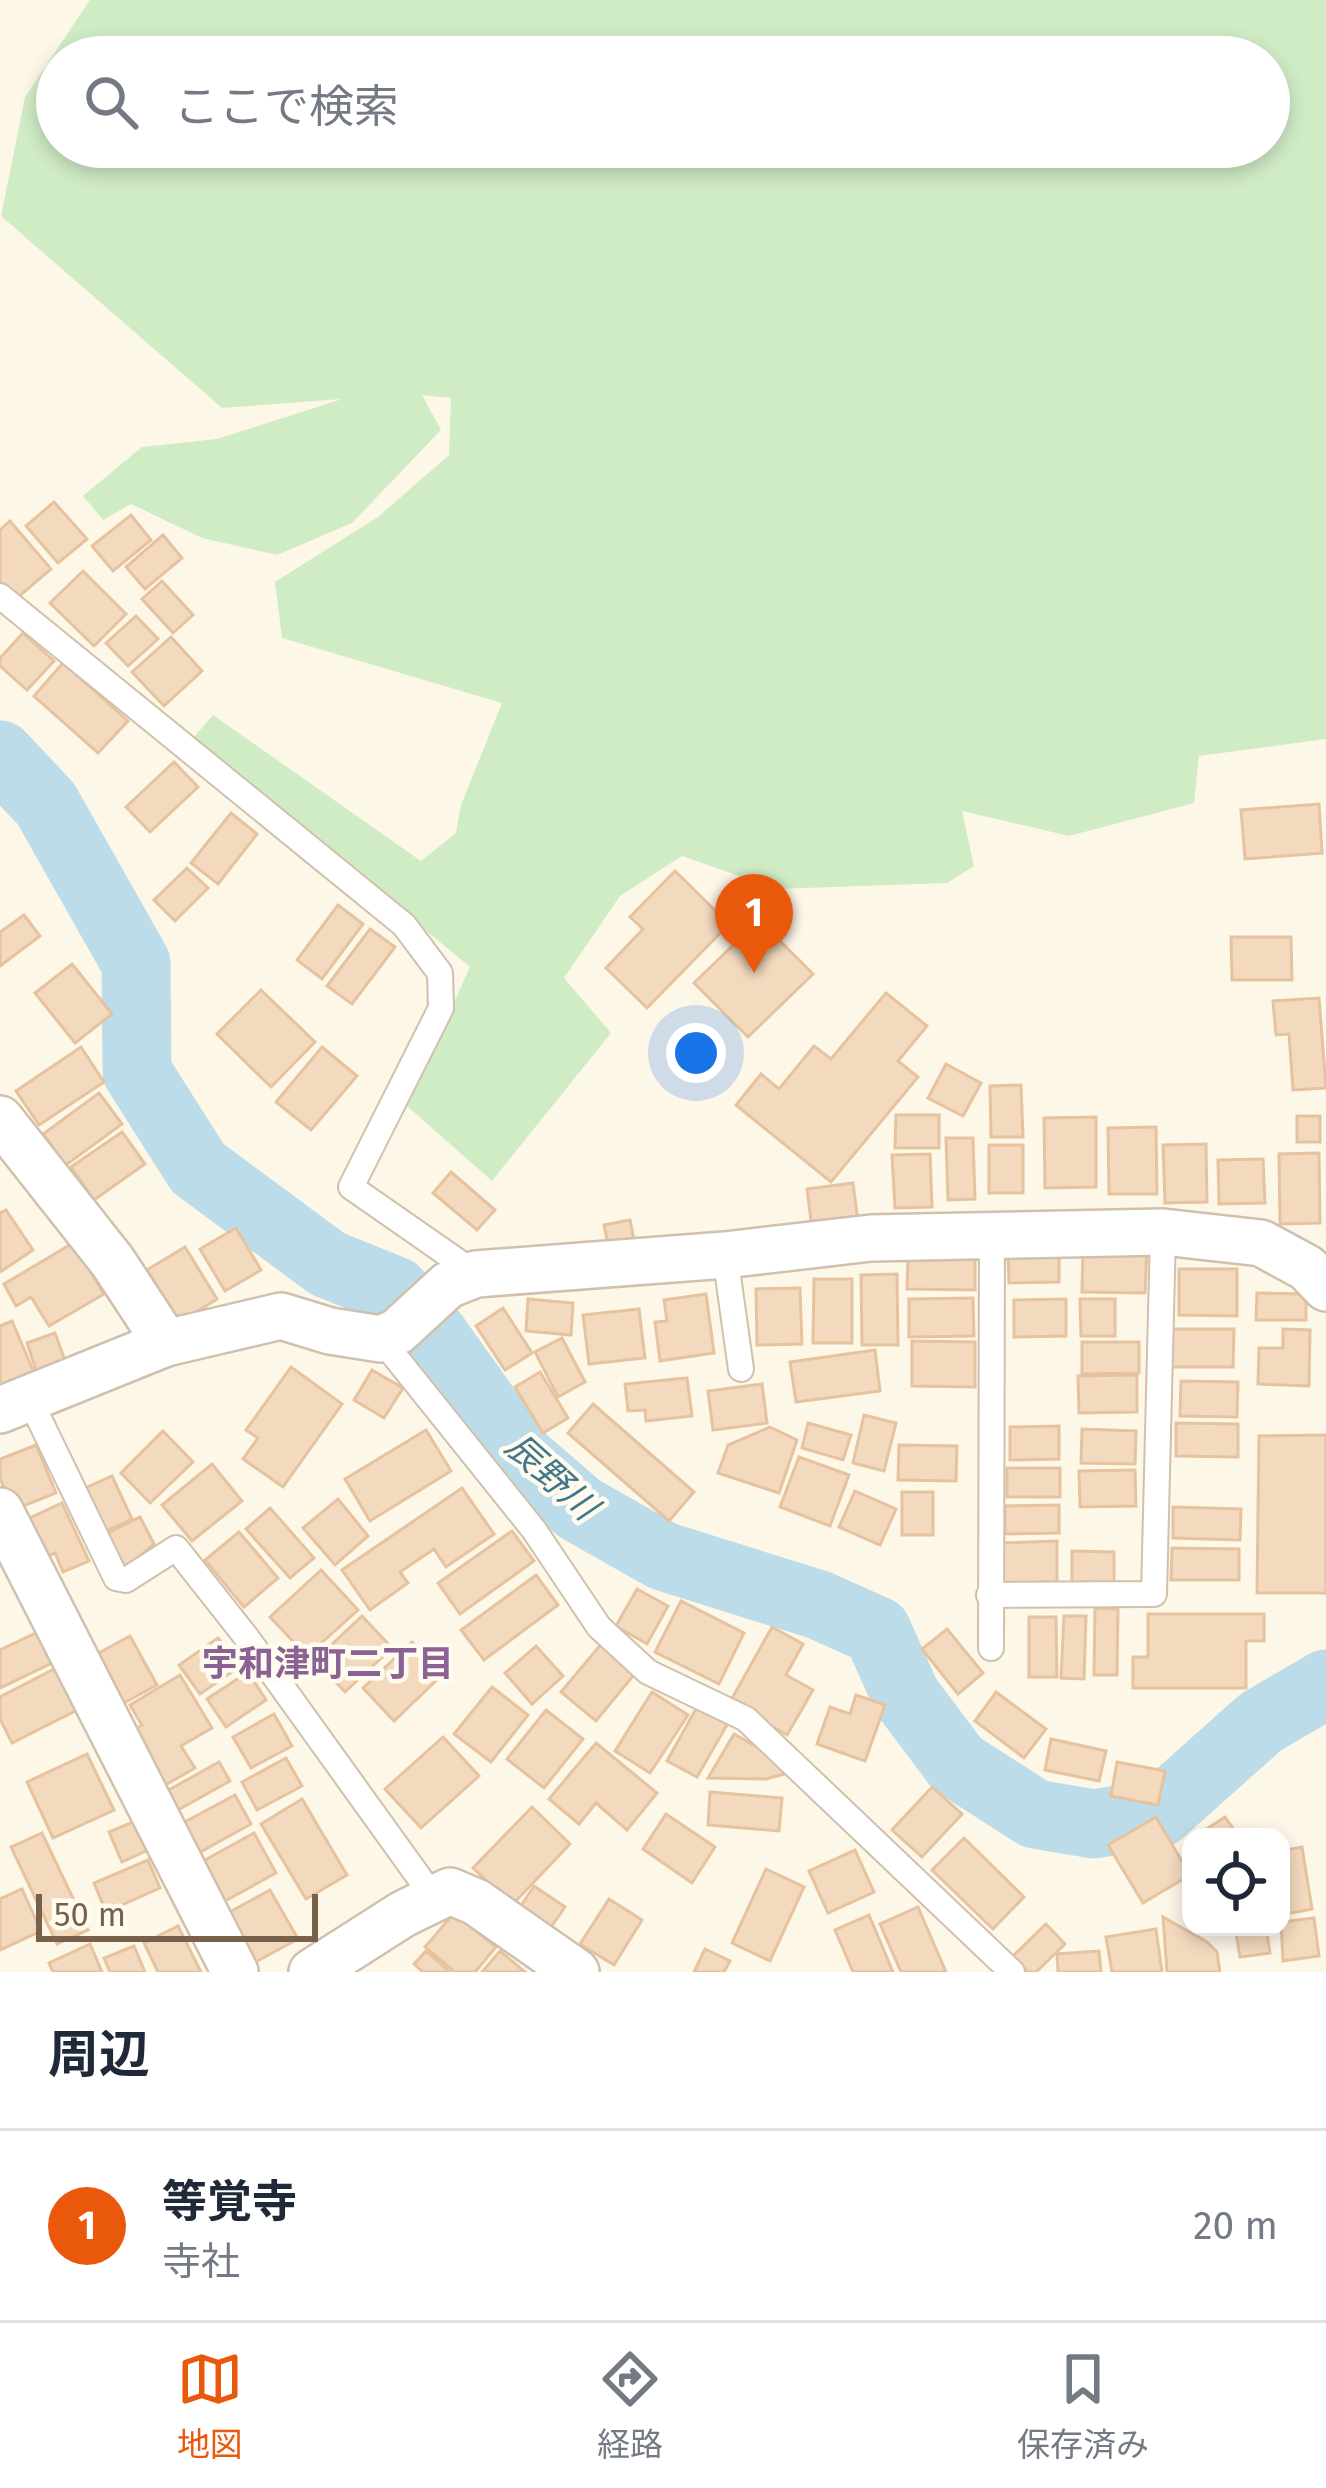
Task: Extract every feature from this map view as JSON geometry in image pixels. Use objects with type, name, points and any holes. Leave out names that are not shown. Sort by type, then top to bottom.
[{"type":"street","points":[[0,1119],[113,1262],[166,1343]]},
{"type":"street","points":[[15,1404],[166,1343],[280,1316],[330,1331],[389,1335],[462,1279],[871,1238],[1163,1232],[1261,1244],[1320,1265]]},
{"type":"street","points":[[0,1511],[235,1972]]},
{"type":"street","points":[[312,1972],[450,1891],[476,1901],[576,1972]]},
{"type":"lane","points":[[0,596],[404,925],[440,973],[441,1008],[351,1187],[462,1279]]},
{"type":"lane","points":[[988,1595],[1154,1594],[1163,1232]]},
{"type":"lane","points":[[991,1648],[992,1237]]},
{"type":"lane","points":[[725,1256],[741,1369]]},
{"type":"lane","points":[[389,1335],[534,1530],[599,1627],[648,1672],[746,1719],[1012,1972]]},
{"type":"lane","points":[[15,1404],[116,1579],[126,1580],[176,1548],[261,1657],[434,1898]]},
{"type":"green space","points":[[90,0],[1326,0],[1326,739],[1199,756],[1194,803],[1069,836],[962,811],[974,866],[947,883],[776,889],[682,856],[620,896],[564,978],[611,1033],[492,1181],[407,1106],[470,967],[193,738],[213,715],[421,861],[456,833],[461,805],[502,703],[282,638],[275,582],[378,517],[449,455],[451,398],[422,395],[441,430],[352,523],[277,555],[202,538],[131,504],[103,520],[83,496],[142,447],[217,439],[342,399],[222,408],[1,216],[25,97],[36,81],[36,168],[1290,168],[1290,36],[66,36]]},
{"type":"building","points":[[54,502],[87,539],[58,563],[26,526]]},
{"type":"building","points":[[131,515],[151,540],[113,571],[92,546]]},
{"type":"building","points":[[10,521],[51,569],[16,599],[0,581],[0,530]]},
{"type":"building","points":[[163,535],[182,558],[145,589],[126,567]]},
{"type":"building","points":[[83,571],[126,614],[94,646],[50,603]]},
{"type":"building","points":[[162,581],[193,615],[173,633],[142,599]]},
{"type":"building","points":[[136,616],[158,639],[128,666],[106,643]]},
{"type":"building","points":[[23,633],[54,661],[27,690],[0,666],[0,658]]},
{"type":"building","points":[[171,637],[202,671],[164,706],[132,672]]},
{"type":"building","points":[[63,663],[128,721],[98,753],[34,696]]},
{"type":"building","points":[[174,762],[198,787],[150,832],[126,807]]},
{"type":"building","points":[[1319,804],[1322,853],[1245,859],[1241,810]]},
{"type":"building","points":[[231,813],[257,834],[218,884],[191,863]]},
{"type":"building","points":[[187,868],[208,888],[175,921],[154,900]]},
{"type":"building","points":[[675,871],[729,924],[647,1008],[606,968],[643,929],[630,917]]},
{"type":"building","points":[[338,905],[363,924],[322,979],[297,960]]},
{"type":"building","points":[[24,915],[40,936],[0,966],[0,932]]},
{"type":"building","points":[[759,920],[813,974],[748,1037],[694,983]]},
{"type":"building","points":[[370,929],[395,947],[352,1004],[327,986]]},
{"type":"building","points":[[1231,937],[1291,937],[1292,980],[1232,980]]},
{"type":"building","points":[[72,964],[112,1014],[75,1043],[35,993]]},
{"type":"building","points":[[261,990],[315,1042],[271,1087],[217,1034]]},
{"type":"building","points":[[886,993],[927,1026],[898,1061],[918,1077],[831,1182],[736,1105],[761,1074],[779,1089],[814,1046],[831,1059]]},
{"type":"building","points":[[1319,998],[1326,1088],[1293,1090],[1289,1034],[1276,1035],[1273,1001]]},
{"type":"building","points":[[81,1047],[104,1082],[39,1125],[16,1091]]},
{"type":"building","points":[[322,1047],[357,1076],[311,1130],[276,1102]]},
{"type":"building","points":[[946,1064],[981,1083],[963,1116],[928,1098]]},
{"type":"building","points":[[1021,1085],[1023,1137],[991,1137],[990,1086]]},
{"type":"building","points":[[99,1093],[122,1124],[66,1165],[43,1134]]},
{"type":"building","points":[[896,1115],[939,1115],[939,1148],[895,1148]]},
{"type":"building","points":[[1297,1116],[1320,1116],[1320,1142],[1297,1142]]},
{"type":"building","points":[[1096,1117],[1096,1187],[1045,1188],[1044,1118]]},
{"type":"building","points":[[1156,1127],[1157,1194],[1109,1194],[1108,1128]]},
{"type":"building","points":[[122,1132],[145,1164],[94,1200],[71,1167]]},
{"type":"building","points":[[946,1138],[973,1138],[975,1199],[948,1200]]},
{"type":"building","points":[[1206,1144],[1207,1202],[1165,1203],[1163,1145]]},
{"type":"building","points":[[989,1145],[1023,1145],[1023,1193],[989,1193]]},
{"type":"building","points":[[1319,1153],[1320,1223],[1280,1224],[1279,1154]]},
{"type":"building","points":[[930,1154],[932,1207],[895,1208],[892,1155]]},
{"type":"building","points":[[1263,1159],[1265,1203],[1219,1204],[1218,1160]]},
{"type":"building","points":[[451,1172],[495,1210],[477,1230],[433,1193]]},
{"type":"building","points":[[853,1183],[858,1222],[812,1228],[807,1189]]},
{"type":"building","points":[[6,1210],[33,1250],[0,1272],[0,1213]]},
{"type":"building","points":[[630,1220],[635,1245],[609,1250],[604,1225]]},
{"type":"building","points":[[236,1228],[261,1270],[225,1291],[200,1249]]},
{"type":"building","points":[[73,1243],[104,1294],[49,1326],[31,1297],[16,1306],[4,1284]]},
{"type":"building","points":[[1083,1246],[1147,1247],[1145,1293],[1082,1292]]},
{"type":"building","points":[[185,1247],[217,1299],[180,1322],[147,1270]]},
{"type":"building","points":[[1008,1251],[1059,1251],[1059,1282],[1009,1283]]},
{"type":"building","points":[[908,1257],[975,1257],[975,1290],[907,1289]]},
{"type":"building","points":[[1179,1269],[1237,1269],[1237,1316],[1179,1315]]},
{"type":"building","points":[[897,1274],[898,1345],[862,1345],[861,1275]]},
{"type":"building","points":[[814,1279],[852,1279],[852,1343],[813,1343]]},
{"type":"building","points":[[800,1288],[802,1344],[757,1345],[756,1289]]},
{"type":"building","points":[[1257,1293],[1306,1294],[1306,1320],[1256,1320]]},
{"type":"building","points":[[706,1294],[714,1353],[660,1361],[655,1322],[667,1321],[664,1300]]},
{"type":"building","points":[[973,1298],[974,1336],[909,1337],[909,1299]]},
{"type":"building","points":[[528,1299],[573,1303],[571,1335],[526,1331]]},
{"type":"building","points":[[1066,1299],[1066,1336],[1014,1337],[1014,1300]]},
{"type":"building","points":[[1080,1299],[1115,1299],[1115,1336],[1081,1336]]},
{"type":"building","points":[[503,1308],[532,1353],[505,1370],[476,1326]]},
{"type":"building","points":[[639,1309],[645,1358],[589,1364],[583,1315]]},
{"type":"building","points":[[12,1321],[38,1382],[0,1398],[0,1326]]},
{"type":"building","points":[[1172,1329],[1234,1329],[1233,1367],[1172,1367]]},
{"type":"building","points":[[1283,1329],[1310,1330],[1309,1386],[1258,1384],[1259,1348],[1283,1348]]},
{"type":"building","points":[[55,1333],[67,1366],[38,1376],[27,1343]]},
{"type":"building","points":[[562,1338],[585,1382],[558,1397],[535,1352]]},
{"type":"building","points":[[912,1341],[975,1342],[975,1387],[912,1386]]},
{"type":"building","points":[[1082,1342],[1139,1342],[1139,1373],[1082,1374]]},
{"type":"building","points":[[875,1350],[880,1391],[796,1402],[790,1362]]},
{"type":"building","points":[[291,1367],[342,1404],[283,1487],[243,1459],[258,1438],[246,1430]]},
{"type":"building","points":[[372,1370],[403,1388],[384,1418],[354,1400]]},
{"type":"building","points":[[540,1372],[568,1418],[543,1433],[515,1387]]},
{"type":"building","points":[[1137,1375],[1137,1412],[1079,1413],[1078,1376]]},
{"type":"building","points":[[687,1378],[692,1416],[646,1421],[645,1410],[628,1411],[625,1384]]},
{"type":"building","points":[[1181,1381],[1238,1382],[1237,1417],[1180,1416]]},
{"type":"building","points":[[762,1384],[767,1423],[713,1430],[708,1391]]},
{"type":"building","points":[[593,1404],[694,1492],[669,1521],[568,1433]]},
{"type":"building","points":[[864,1415],[896,1423],[884,1471],[853,1463]]},
{"type":"building","points":[[808,1423],[851,1435],[843,1460],[802,1448]]},
{"type":"building","points":[[1176,1423],[1238,1424],[1238,1457],[1176,1456]]},
{"type":"building","points":[[1059,1426],[1059,1459],[1010,1460],[1010,1427]]},
{"type":"building","points":[[770,1427],[797,1440],[779,1493],[718,1473],[728,1445]]},
{"type":"building","points":[[1082,1429],[1136,1431],[1135,1464],[1081,1463]]},
{"type":"building","points":[[426,1430],[451,1471],[370,1521],[345,1479]]},
{"type":"building","points":[[163,1431],[193,1462],[150,1503],[121,1473]]},
{"type":"building","points":[[1326,1435],[1326,1593],[1257,1593],[1259,1436]]},
{"type":"building","points":[[36,1445],[56,1493],[13,1510],[0,1478],[0,1459]]},
{"type":"building","points":[[899,1445],[957,1446],[956,1481],[898,1480]]},
{"type":"building","points":[[799,1457],[849,1475],[830,1526],[780,1507]]},
{"type":"building","points":[[212,1464],[242,1501],[192,1541],[162,1505]]},
{"type":"building","points":[[1007,1468],[1060,1468],[1060,1497],[1007,1497]]},
{"type":"building","points":[[1135,1470],[1136,1506],[1080,1507],[1079,1471]]},
{"type":"building","points":[[112,1476],[132,1519],[102,1533],[81,1490]]},
{"type":"building","points":[[462,1488],[494,1534],[446,1567],[434,1549],[400,1572],[408,1583],[370,1610],[342,1570]]},
{"type":"building","points":[[855,1491],[896,1509],[880,1545],[839,1527]]},
{"type":"building","points":[[902,1492],[933,1492],[933,1535],[902,1535]]},
{"type":"building","points":[[338,1499],[368,1536],[335,1565],[303,1528]]},
{"type":"building","points":[[62,1503],[89,1561],[63,1572],[55,1553],[38,1561],[21,1522]]},
{"type":"building","points":[[1059,1505],[1059,1533],[1005,1534],[1005,1506]]},
{"type":"building","points":[[1173,1507],[1241,1509],[1240,1540],[1173,1538]]},
{"type":"building","points":[[270,1508],[314,1558],[290,1578],[246,1529]]},
{"type":"building","points":[[140,1517],[154,1544],[121,1572],[106,1534]]},
{"type":"building","points":[[512,1531],[534,1561],[460,1614],[438,1583]]},
{"type":"building","points":[[239,1532],[278,1578],[244,1607],[205,1560]]},
{"type":"building","points":[[1057,1541],[1057,1582],[1003,1583],[1002,1543]]},
{"type":"building","points":[[1172,1548],[1239,1549],[1239,1580],[1171,1580]]},
{"type":"building","points":[[1072,1551],[1114,1552],[1114,1583],[1072,1582]]},
{"type":"building","points":[[321,1570],[358,1610],[307,1656],[270,1617]]},
{"type":"building","points":[[536,1575],[558,1605],[484,1660],[461,1630]]},
{"type":"building","points":[[637,1589],[668,1606],[647,1644],[616,1626]]},
{"type":"building","points":[[681,1601],[744,1633],[719,1684],[655,1652]]},
{"type":"building","points":[[1095,1608],[1118,1609],[1117,1675],[1094,1675]]},
{"type":"building","points":[[1148,1614],[1264,1614],[1264,1641],[1246,1641],[1246,1688],[1133,1688],[1133,1657],[1148,1657]]},
{"type":"building","points":[[362,1616],[392,1648],[345,1692],[315,1660]]},
{"type":"building","points":[[1064,1616],[1086,1616],[1084,1679],[1061,1678]]},
{"type":"building","points":[[1029,1617],[1056,1617],[1057,1677],[1029,1677]]},
{"type":"building","points":[[772,1627],[803,1644],[786,1675],[813,1690],[787,1735],[730,1702]]},
{"type":"building","points":[[947,1629],[983,1673],[958,1694],[922,1649]]},
{"type":"building","points":[[38,1632],[52,1663],[0,1688],[0,1650]]},
{"type":"building","points":[[130,1636],[157,1685],[122,1704],[95,1655]]},
{"type":"building","points":[[218,1638],[239,1667],[200,1694],[179,1665]]},
{"type":"building","points":[[412,1642],[443,1674],[394,1721],[363,1688]]},
{"type":"building","points":[[602,1643],[637,1671],[596,1721],[561,1692]]},
{"type":"building","points":[[536,1646],[563,1676],[532,1704],[505,1673]]},
{"type":"building","points":[[56,1668],[77,1710],[12,1743],[0,1719],[0,1697]]},
{"type":"building","points":[[248,1672],[266,1700],[226,1727],[207,1699]]},
{"type":"building","points":[[180,1675],[212,1728],[181,1746],[195,1768],[160,1788],[127,1734],[142,1725],[130,1705]]},
{"type":"building","points":[[492,1687],[528,1715],[491,1762],[454,1734]]},
{"type":"building","points":[[652,1692],[688,1715],[650,1773],[615,1751]]},
{"type":"building","points":[[996,1692],[1046,1729],[1024,1758],[975,1721]]},
{"type":"building","points":[[856,1695],[885,1705],[865,1761],[817,1744],[830,1707],[850,1714]]},
{"type":"building","points":[[697,1707],[728,1723],[697,1777],[667,1761]]},
{"type":"building","points":[[546,1710],[583,1739],[544,1788],[507,1759]]},
{"type":"building","points":[[274,1714],[292,1746],[251,1768],[233,1737]]},
{"type":"building","points":[[734,1734],[764,1751],[788,1773],[766,1779],[708,1778]]},
{"type":"building","points":[[443,1737],[479,1776],[421,1828],[385,1789]]},
{"type":"building","points":[[1051,1739],[1106,1751],[1099,1781],[1045,1770]]},
{"type":"building","points":[[596,1743],[657,1793],[627,1830],[596,1803],[579,1824],[549,1799]]},
{"type":"building","points":[[87,1754],[114,1810],[53,1838],[27,1782]]},
{"type":"building","points":[[286,1758],[302,1786],[257,1810],[242,1782]]},
{"type":"building","points":[[219,1762],[230,1781],[169,1815],[158,1796]]},
{"type":"building","points":[[1117,1762],[1165,1771],[1158,1805],[1111,1796]]},
{"type":"building","points":[[932,1787],[962,1814],[922,1857],[892,1830]]},
{"type":"building","points":[[710,1792],[782,1798],[779,1831],[708,1825]]},
{"type":"building","points":[[235,1795],[251,1824],[195,1855],[179,1825]]},
{"type":"building","points":[[302,1799],[347,1875],[306,1899],[261,1824]]},
{"type":"building","points":[[532,1807],[570,1844],[512,1905],[473,1868]]},
{"type":"building","points":[[666,1814],[715,1847],[692,1883],[643,1849]]},
{"type":"building","points":[[1156,1817],[1182,1861],[1182,1880],[1143,1903],[1108,1845]]},
{"type":"building","points":[[1225,1817],[1233,1828],[1208,1828]]},
{"type":"building","points":[[140,1819],[152,1848],[122,1862],[109,1832]]},
{"type":"building","points":[[42,1833],[88,1930],[57,1944],[11,1847]]},
{"type":"building","points":[[254,1833],[276,1873],[218,1905],[196,1865]]},
{"type":"building","points":[[964,1838],[1024,1897],[993,1929],[932,1870]]},
{"type":"building","points":[[1302,1847],[1312,1909],[1290,1913],[1290,1849]]},
{"type":"building","points":[[855,1850],[874,1892],[828,1913],[809,1871]]},
{"type":"building","points":[[148,1860],[160,1888],[106,1912],[94,1883]]},
{"type":"building","points":[[766,1869],[804,1887],[770,1961],[732,1943]]},
{"type":"building","points":[[534,1886],[565,1907],[547,1933],[517,1912]]},
{"type":"building","points":[[22,1889],[41,1931],[0,1950],[0,1899]]},
{"type":"building","points":[[270,1890],[298,1939],[252,1964],[224,1915]]},
{"type":"building","points":[[609,1899],[642,1920],[614,1965],[580,1944]]},
{"type":"building","points":[[918,1907],[946,1972],[901,1972],[880,1924]]},
{"type":"building","points":[[454,1913],[496,1947],[475,1972],[455,1972],[425,1947]]},
{"type":"building","points":[[869,1915],[893,1972],[853,1972],[835,1930]]},
{"type":"building","points":[[1163,1917],[1182,1928],[1182,1936],[1207,1942],[1217,1952],[1220,1972],[1167,1972]]},
{"type":"building","points":[[1314,1918],[1319,1956],[1283,1961],[1282,1936],[1290,1936],[1290,1921]]},
{"type":"building","points":[[1046,1924],[1065,1944],[1036,1972],[1028,1972],[1013,1956]]},
{"type":"building","points":[[178,1926],[201,1972],[158,1972],[144,1943]]},
{"type":"building","points":[[1156,1929],[1162,1972],[1112,1972],[1106,1937]]},
{"type":"building","points":[[1236,1936],[1267,1936],[1270,1953],[1240,1957]]},
{"type":"building","points":[[90,1944],[102,1972],[53,1972],[49,1963]]},
{"type":"building","points":[[134,1946],[145,1972],[110,1972],[104,1958]]},
{"type":"building","points":[[705,1949],[730,1961],[724,1972],[694,1972]]},
{"type":"building","points":[[426,1951],[450,1972],[423,1972],[414,1964]]},
{"type":"building","points":[[500,1951],[525,1972],[482,1972]]},
{"type":"building","points":[[1099,1951],[1101,1972],[1058,1972],[1057,1954]]},
{"type":"waterway","name":"辰野川","points":[[0,755],[46,804],[136,963],[137,1072],[198,1168],[328,1264],[395,1291],[435,1337],[522,1459],[580,1509],[663,1556],[819,1605],[877,1631],[906,1696],[957,1764],[1035,1814],[1094,1824],[1159,1813],[1261,1722],[1326,1684]]},
{"type":"place","name":"等覚寺","points":[[754,973]]},
{"type":"district","name":"宇和津町二丁目","points":[[328,1663]]}]
